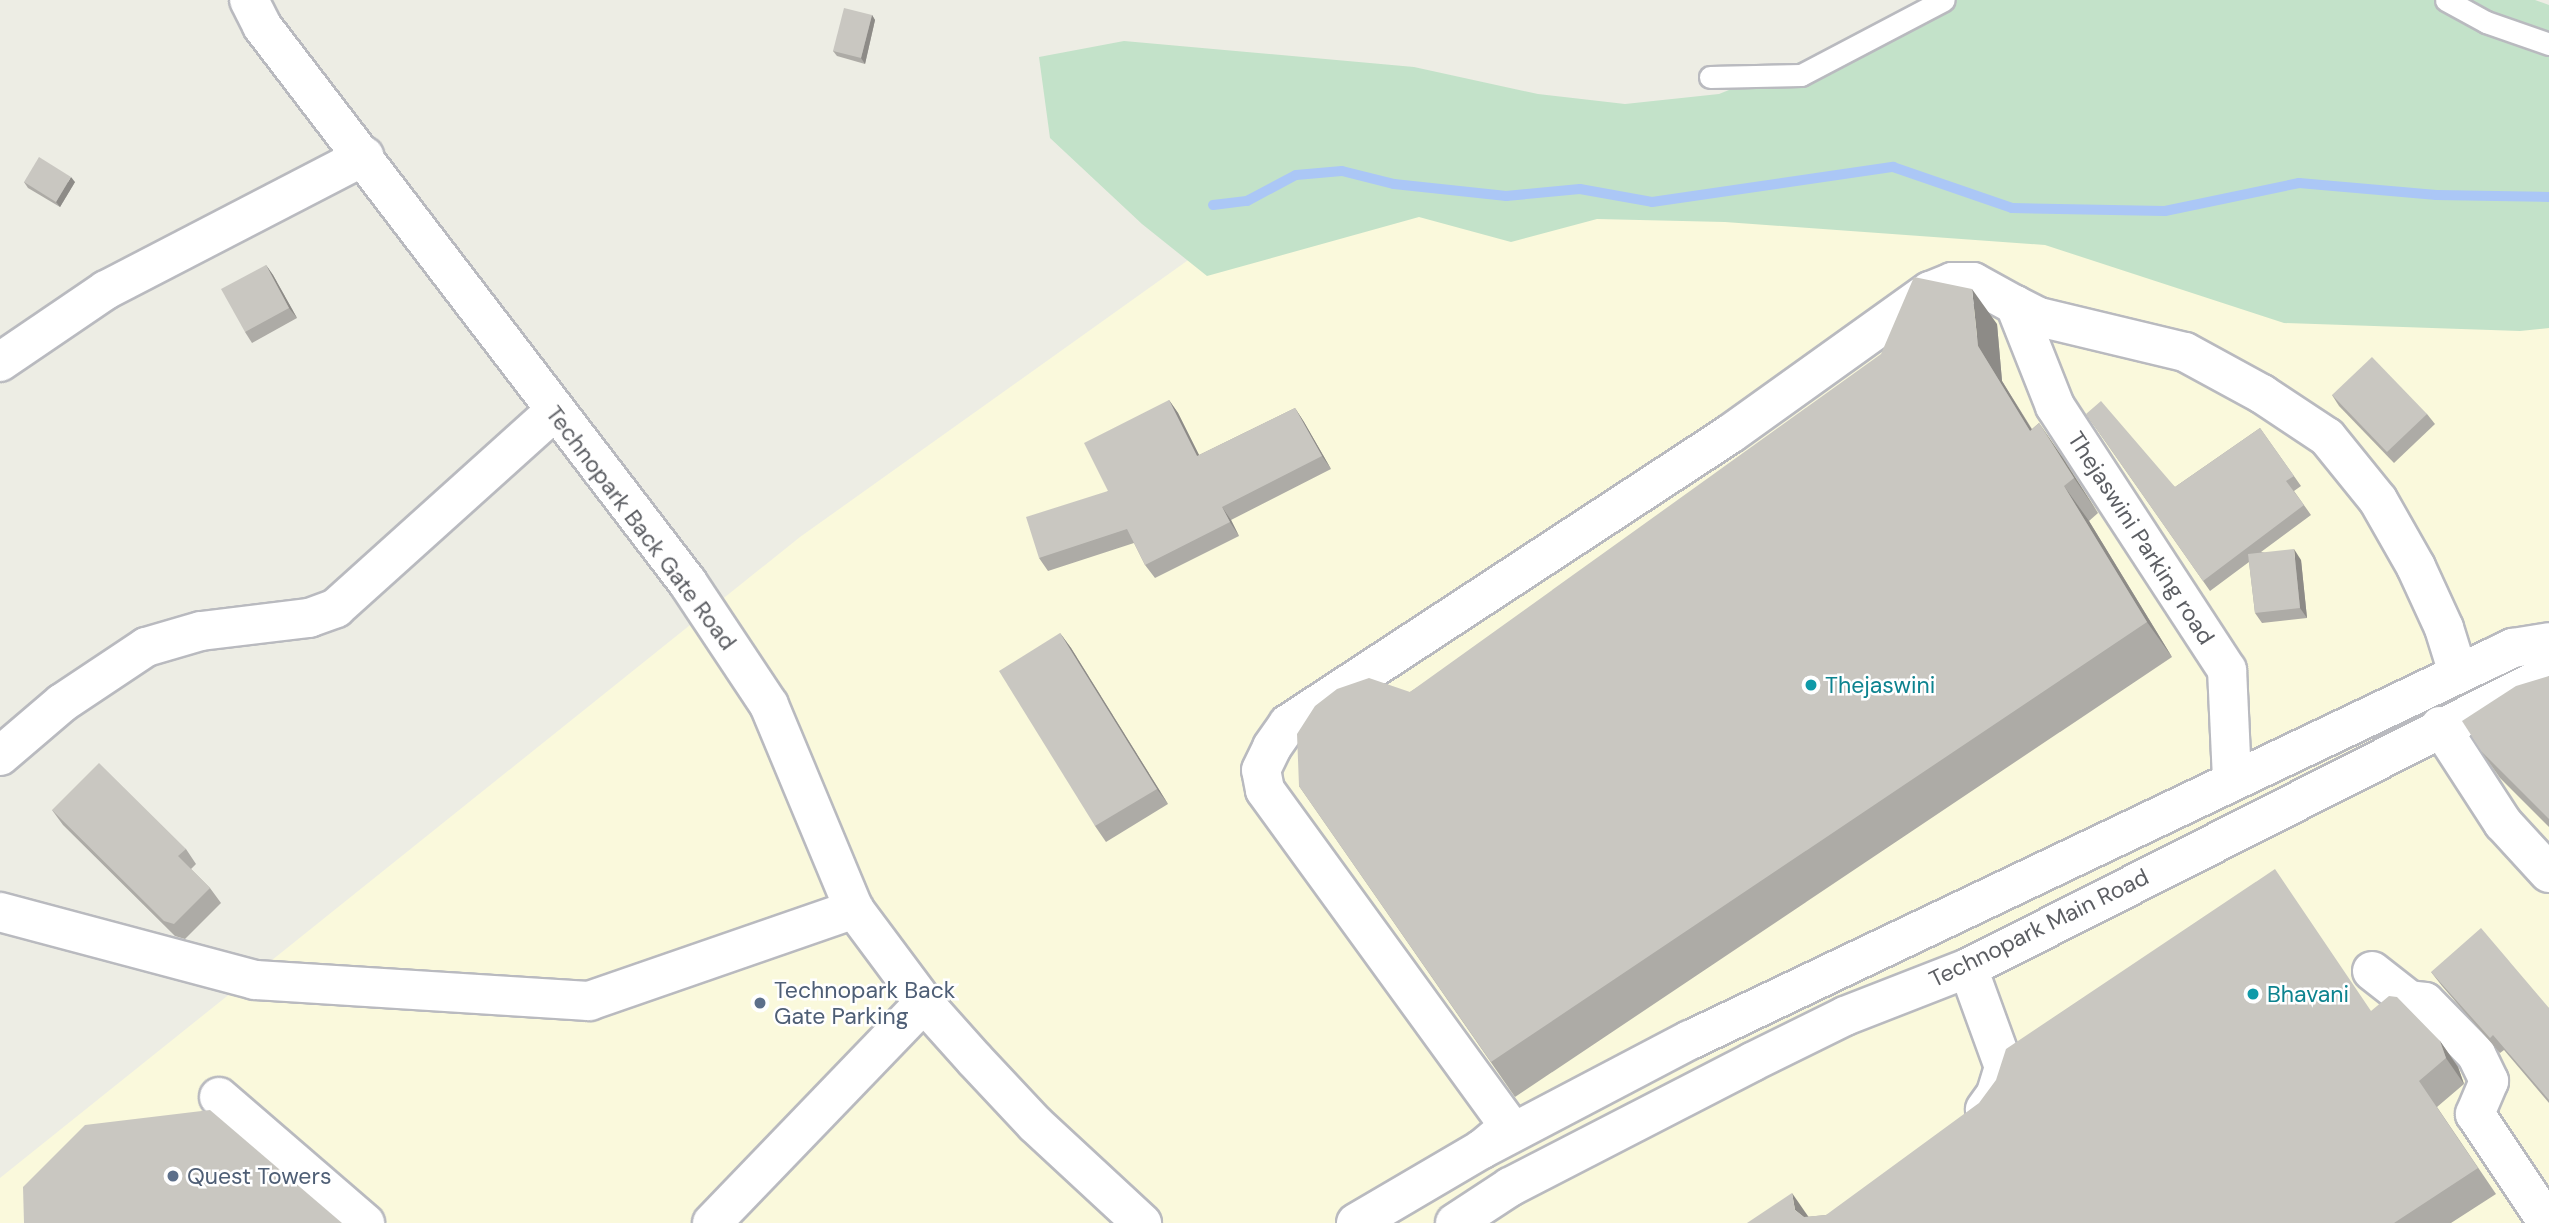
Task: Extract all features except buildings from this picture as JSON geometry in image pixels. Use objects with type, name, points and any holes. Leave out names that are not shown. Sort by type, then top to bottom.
[{"type":"street","name":"Technopark Back Gate Road","points":[[249,0],[262,26],[364,156],[554,412],[688,583],[769,705],[854,909],[924,1003],[1035,1125],[1143,1223]]},
{"type":"street","points":[[0,362],[106,290],[364,156]]},
{"type":"street","points":[[1482,1149],[1509,1126],[1265,790],[1261,771],[1272,747],[1288,724],[1762,413],[1930,291],[1952,282],[1973,282],[2039,317],[2185,352],[2262,394],[2326,437],[2378,500],[2416,567],[2444,628],[2458,673]]},
{"type":"street","name":"Thejaswini Parking road","points":[[2015,305],[2055,406],[2227,670],[2232,779]]},
{"type":"street","points":[[0,756],[62,703],[146,647],[201,631],[309,618],[336,608],[554,412]]},
{"type":"street","name":"Technopark Main Road","points":[[2100,847],[2232,779],[2458,673],[2531,645]]},
{"type":"street","name":"Technopark Main Road","points":[[1356,1223],[1482,1149],[1690,1040],[2531,645]]},
{"type":"street","name":"Technopark Main Road","points":[[1455,1223],[1575,1152],[1845,1016],[1968,968],[2091,902],[2349,778],[2440,726],[2549,674]]},
{"type":"street","points":[[2440,726],[2503,823],[2549,873]]},
{"type":"street","points":[[0,912],[255,980],[589,1001],[854,909]]},
{"type":"street","points":[[1955,1133],[1984,1111],[1996,1094],[2004,1067],[1968,968]]},
{"type":"street","points":[[2372,971],[2409,1000],[2425,1002],[2476,1054],[2489,1082],[2475,1114],[2548,1223]]},
{"type":"street","points":[[712,1223],[924,1003]]},
{"type":"street","points":[[219,1097],[365,1223]]},
{"type":"lane","points":[[1710,76],[1801,75],[1944,0]]},
{"type":"lane","points":[[2446,0],[2486,22],[2549,44]]},
{"type":"shaded area","points":[[1954,0],[2535,0],[2549,5],[2549,328],[2520,331],[2284,323],[2045,245],[1725,222],[1597,219],[1511,242],[1419,217],[1207,276],[1142,224],[1050,138],[1039,57],[1124,41],[1414,67],[1538,94],[1625,104],[1719,94]]},
{"type":"shaded area","points":[[1355,141],[2549,255],[2549,1223],[0,1223],[0,1178],[800,537]]},
{"type":"waterway","points":[[1213,205],[1247,201],[1296,175],[1342,171],[1394,184],[1506,196],[1580,189],[1652,202],[1893,167],[2012,208],[2165,211],[2299,183],[2436,195],[2549,197]]},
{"type":"place","name":"Thejaswini","points":[[1811,685]]},
{"type":"place","name":"Bhavani","points":[[2253,994]]},
{"type":"place","name":"Technopark Back Gate Parking","points":[[760,1003]]},
{"type":"place","name":"Quest Towers","points":[[173,1176]]}]
